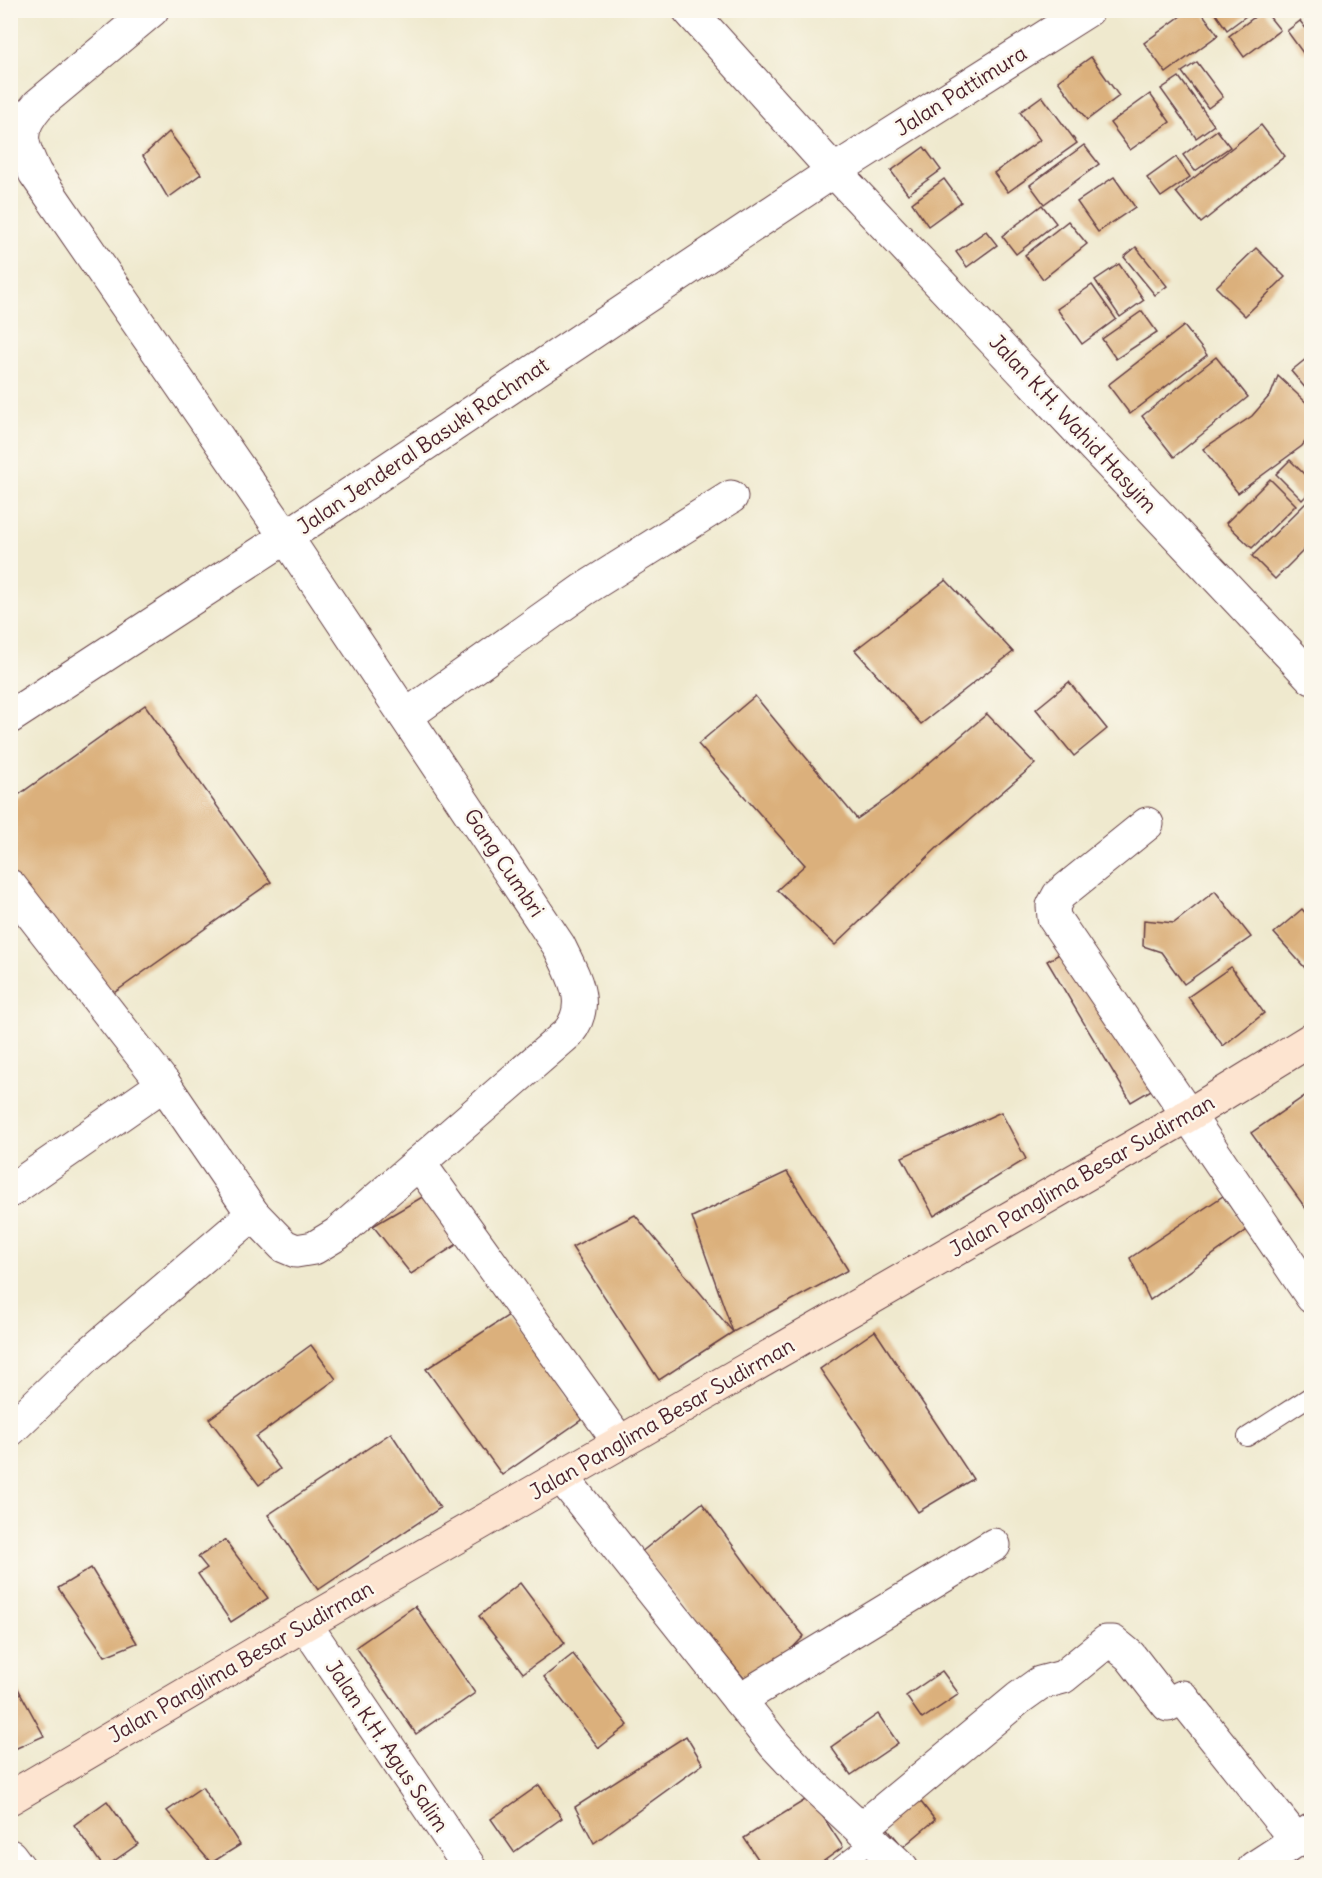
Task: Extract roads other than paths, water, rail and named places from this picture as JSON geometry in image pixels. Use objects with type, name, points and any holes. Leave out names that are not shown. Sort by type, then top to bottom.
[{"type":"main road","name":"Jalan Panglima Besar Sudirman","points":[[10,1798],[305,1624],[1187,1116],[1311,1039]]},
{"type":"street","points":[[24,101],[152,10]]},
{"type":"street","name":"Jalan K.H. Wahid Hasyim","points":[[689,10],[834,171],[1311,678]]},
{"type":"street","name":"Jalan Pattimura","points":[[834,171],[1088,10]]},
{"type":"street","name":"Gang Cumbri","points":[[10,886],[164,1084],[253,1214],[284,1246],[296,1251],[314,1248],[337,1234],[568,1034],[576,1024],[580,1010],[574,979],[559,946],[286,537],[35,173],[22,141],[25,124],[24,101]]},
{"type":"street","name":"Jalan Jenderal Basuki Rachmat","points":[[10,717],[286,537],[834,171]]},
{"type":"street","points":[[406,717],[583,590],[731,497]]},
{"type":"street","points":[[1147,824],[1059,895],[1053,906],[1054,918],[1311,1297]]},
{"type":"street","points":[[10,1191],[164,1084]]},
{"type":"street","points":[[419,1163],[620,1443]]},
{"type":"street","points":[[10,1430],[88,1355],[253,1214]]},
{"type":"street","points":[[562,1477],[789,1760],[902,1868]]},
{"type":"street","points":[[739,1700],[994,1545]]},
{"type":"street","name":"Jalan K.H. Agus Salim","points":[[305,1624],[470,1868]]},
{"type":"street","points":[[867,1835],[1019,1698],[1040,1683],[1063,1677],[1106,1642],[1113,1642],[1130,1656],[1168,1705],[1182,1697],[1304,1835],[1254,1868]]},
{"type":"street","points":[[10,1856],[19,1868]]},
{"type":"lane","points":[[1247,1437],[1311,1395]]},
{"type":"lane","points":[[838,1868],[867,1835]]}]
